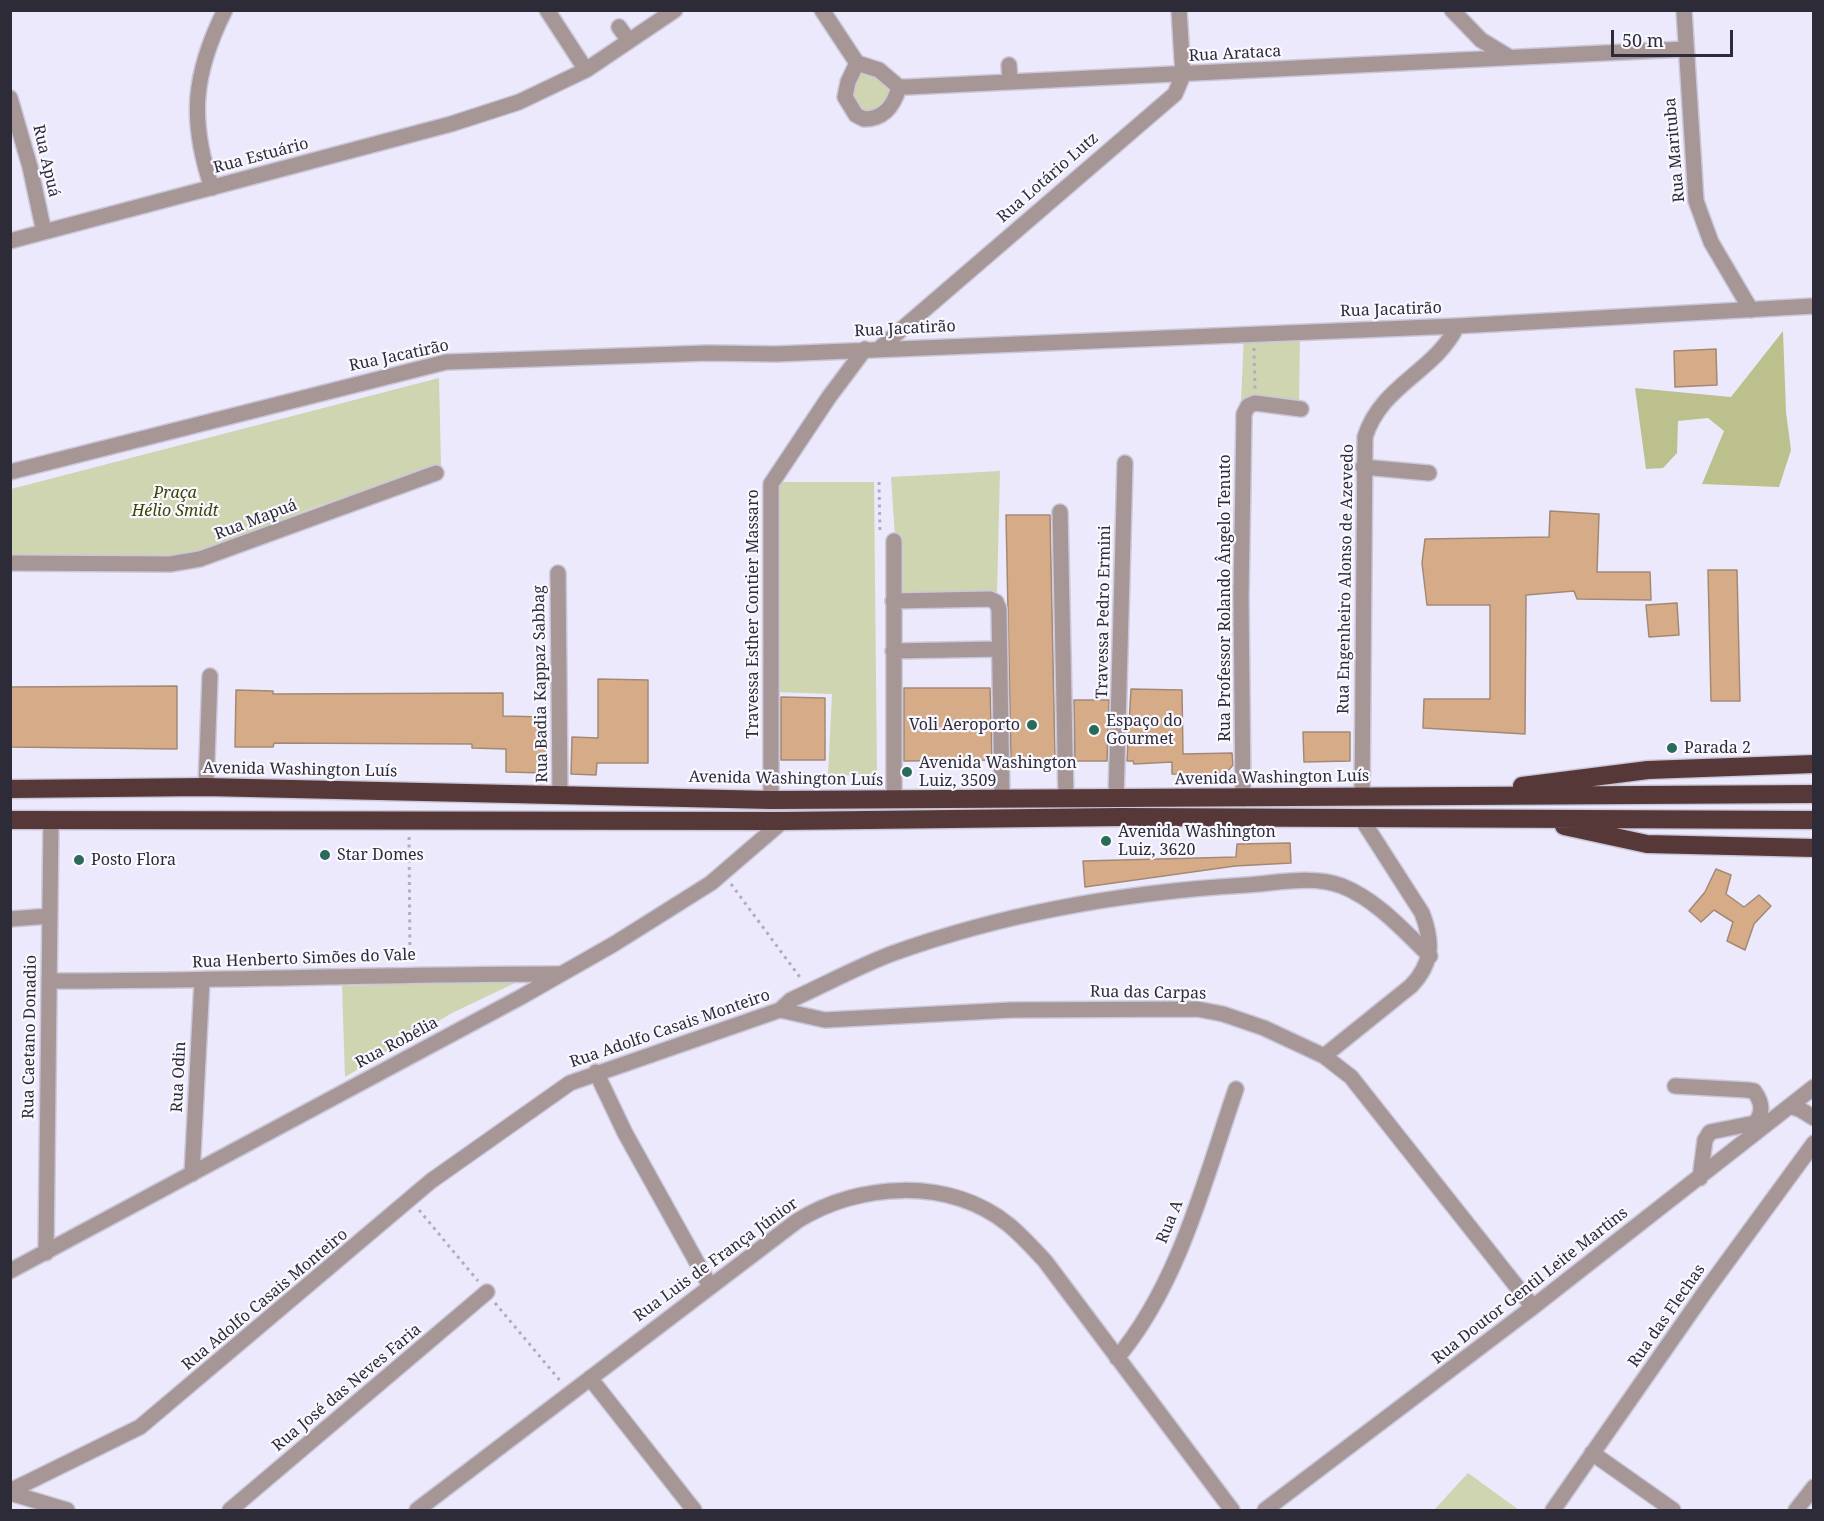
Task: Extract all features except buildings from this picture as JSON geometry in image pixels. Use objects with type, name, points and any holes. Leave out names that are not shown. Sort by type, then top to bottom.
[{"type":"highway","points":[[1460,795],[1648,770],[1814,764]]},
{"type":"highway","name":"Avenida Washington Luís","points":[[10,789],[206,787],[771,800],[1243,800],[1460,795],[1814,794]]},
{"type":"highway","points":[[10,820],[783,821],[1361,818],[1814,820]]},
{"type":"highway","points":[[1542,820],[1595,834],[1647,844],[1814,848]]},
{"type":"street","points":[[212,188],[201,156],[196,127],[196,97],[203,63],[225,10]]},
{"type":"street","points":[[547,10],[586,70]]},
{"type":"street","name":"Rua Estuário","points":[[10,241],[451,124],[586,70],[675,10]]},
{"type":"street","points":[[822,10],[857,63],[879,70],[899,87],[891,106],[883,115],[864,119],[856,115],[845,97],[848,82],[857,63]]},
{"type":"street","points":[[1179,10],[1183,75]]},
{"type":"street","points":[[1452,10],[1481,40],[1509,57]]},
{"type":"street","name":"Rua Marituba","points":[[1684,10],[1696,201],[1711,242],[1751,310]]},
{"type":"street","points":[[619,27],[629,41]]},
{"type":"street","name":"Rua Arataca","points":[[899,87],[1686,49]]},
{"type":"street","points":[[1009,65],[1010,81]]},
{"type":"street","name":"Rua Lotário Lutz","points":[[873,348],[1175,94],[1183,75]]},
{"type":"street","name":"Rua Apuá","points":[[10,98],[30,167],[44,232]]},
{"type":"street","name":"Rua Jacatirão","points":[[10,472],[446,362],[1457,326],[1814,306]]},
{"type":"street","name":"Rua Engenheiro Alonso de Azevedo","points":[[1362,797],[1365,437],[1375,411],[1444,347],[1457,326]]},
{"type":"street","name":"Travessa Esther Contier Massaro","points":[[771,800],[771,484],[829,397],[873,348]]},
{"type":"street","points":[[1255,403],[1301,409]]},
{"type":"street","name":"Rua Professor Rolando Ângelo Tenuto","points":[[1243,800],[1243,446],[1244,414],[1248,406],[1255,403]]},
{"type":"street","name":"Travessa Pedro Ermini","points":[[1116,799],[1125,463]]},
{"type":"street","points":[[1364,467],[1429,473]]},
{"type":"street","name":"Rua Mapuá","points":[[10,563],[170,564],[200,559],[436,473]]},
{"type":"street","points":[[1060,512],[1066,799]]},
{"type":"street","points":[[894,541],[894,800]]},
{"type":"street","name":"Rua Badia Kappaz Sabbag","points":[[558,573],[560,795]]},
{"type":"street","points":[[893,601],[990,599],[996,602],[999,609],[1002,799]]},
{"type":"street","points":[[893,651],[998,649]]},
{"type":"street","points":[[206,787],[210,676]]},
{"type":"street","points":[[1324,1056],[1411,986],[1421,975],[1430,956],[1431,942],[1422,913],[1361,818]]},
{"type":"street","name":"Rua Caetano Donadio","points":[[46,1253],[51,820]]},
{"type":"street","name":"Rua Robélia","points":[[10,1271],[561,974],[667,912],[722,874],[783,821]]},
{"type":"street","name":"Rua Adolfo Casais Monteiro","points":[[10,1492],[140,1427],[431,1181],[570,1083],[596,1072],[780,1010],[791,1000],[887,956],[959,932],[1094,903],[1176,890],[1306,880],[1325,882],[1356,893],[1370,902],[1430,956]]},
{"type":"street","points":[[10,919],[50,916]]},
{"type":"street","name":"Rua Henberto Simões do Vale","points":[[49,981],[202,981],[410,974],[561,974]]},
{"type":"street","name":"Rua Odin","points":[[192,1174],[202,981]]},
{"type":"street","name":"Rua das Carpas","points":[[780,1010],[825,1020],[1011,1010],[1197,1009],[1222,1014],[1264,1028],[1324,1056],[1351,1077],[1533,1307]]},
{"type":"street","points":[[596,1072],[625,1133],[710,1286]]},
{"type":"street","points":[[1675,1086],[1754,1091],[1760,1099],[1761,1111],[1755,1123],[1710,1132],[1705,1140],[1700,1178]]},
{"type":"street","name":"Rua Doutor Gentil Leite Martins","points":[[1265,1510],[1533,1307],[1814,1087]]},
{"type":"street","name":"Rua A","points":[[1117,1358],[1141,1325],[1186,1237],[1236,1089]]},
{"type":"street","points":[[1790,1106],[1814,1118]]},
{"type":"street","name":"Rua das Flechas","points":[[1552,1510],[1814,1143]]},
{"type":"street","name":"Rua Luis de França Júnior","points":[[417,1510],[509,1443],[590,1378],[797,1221],[825,1205],[901,1189],[935,1192],[957,1198],[1014,1229],[1045,1261],[1232,1510]]},
{"type":"street","name":"Rua José das Neves Faria","points":[[230,1510],[487,1292]]},
{"type":"street","points":[[590,1378],[694,1510]]},
{"type":"street","points":[[1592,1453],[1673,1510]]},
{"type":"street","points":[[1796,1510],[1814,1486]]},
{"type":"street","points":[[10,1492],[67,1510]]},
{"type":"path","points":[[1253,332],[1255,403]]},
{"type":"path","points":[[408,820],[410,974]]},
{"type":"path","points":[[722,874],[812,990]]},
{"type":"green space","points":[[873,72],[892,90],[885,109],[865,113],[854,105],[851,85],[860,74]]},
{"type":"green space","points":[[1783,331],[1786,412],[1791,450],[1779,487],[1702,484],[1724,431],[1708,418],[1678,421],[1677,453],[1663,468],[1646,469],[1635,388],[1731,397]]},
{"type":"green space","points":[[1244,335],[1300,337],[1299,402],[1241,401]]},
{"type":"green space","name":"Praça Hélio Smidt","points":[[439,378],[441,466],[318,506],[186,556],[11,557],[11,489]]},
{"type":"green space","points":[[1000,471],[997,594],[899,596],[891,477]]},
{"type":"green space","points":[[779,482],[874,482],[877,776],[828,775],[832,694],[774,692]]},
{"type":"green space","points":[[459,982],[515,983],[452,1013],[345,1077],[342,986]]},
{"type":"green space","points":[[1468,1473],[1519,1510],[1434,1510]]},
{"type":"place","name":"Voli Aeroporto","points":[[1032,725]]},
{"type":"place","name":"Espaço do Gourmet","points":[[1094,730]]},
{"type":"place","name":"Parada 2","points":[[1672,748]]},
{"type":"place","name":"Avenida Washington Luiz, 3509","points":[[907,772]]},
{"type":"place","name":"Avenida Washington Luiz, 3620","points":[[1106,841]]},
{"type":"place","name":"Star Domes","points":[[325,855]]},
{"type":"place","name":"Posto Flora","points":[[79,860]]}]
